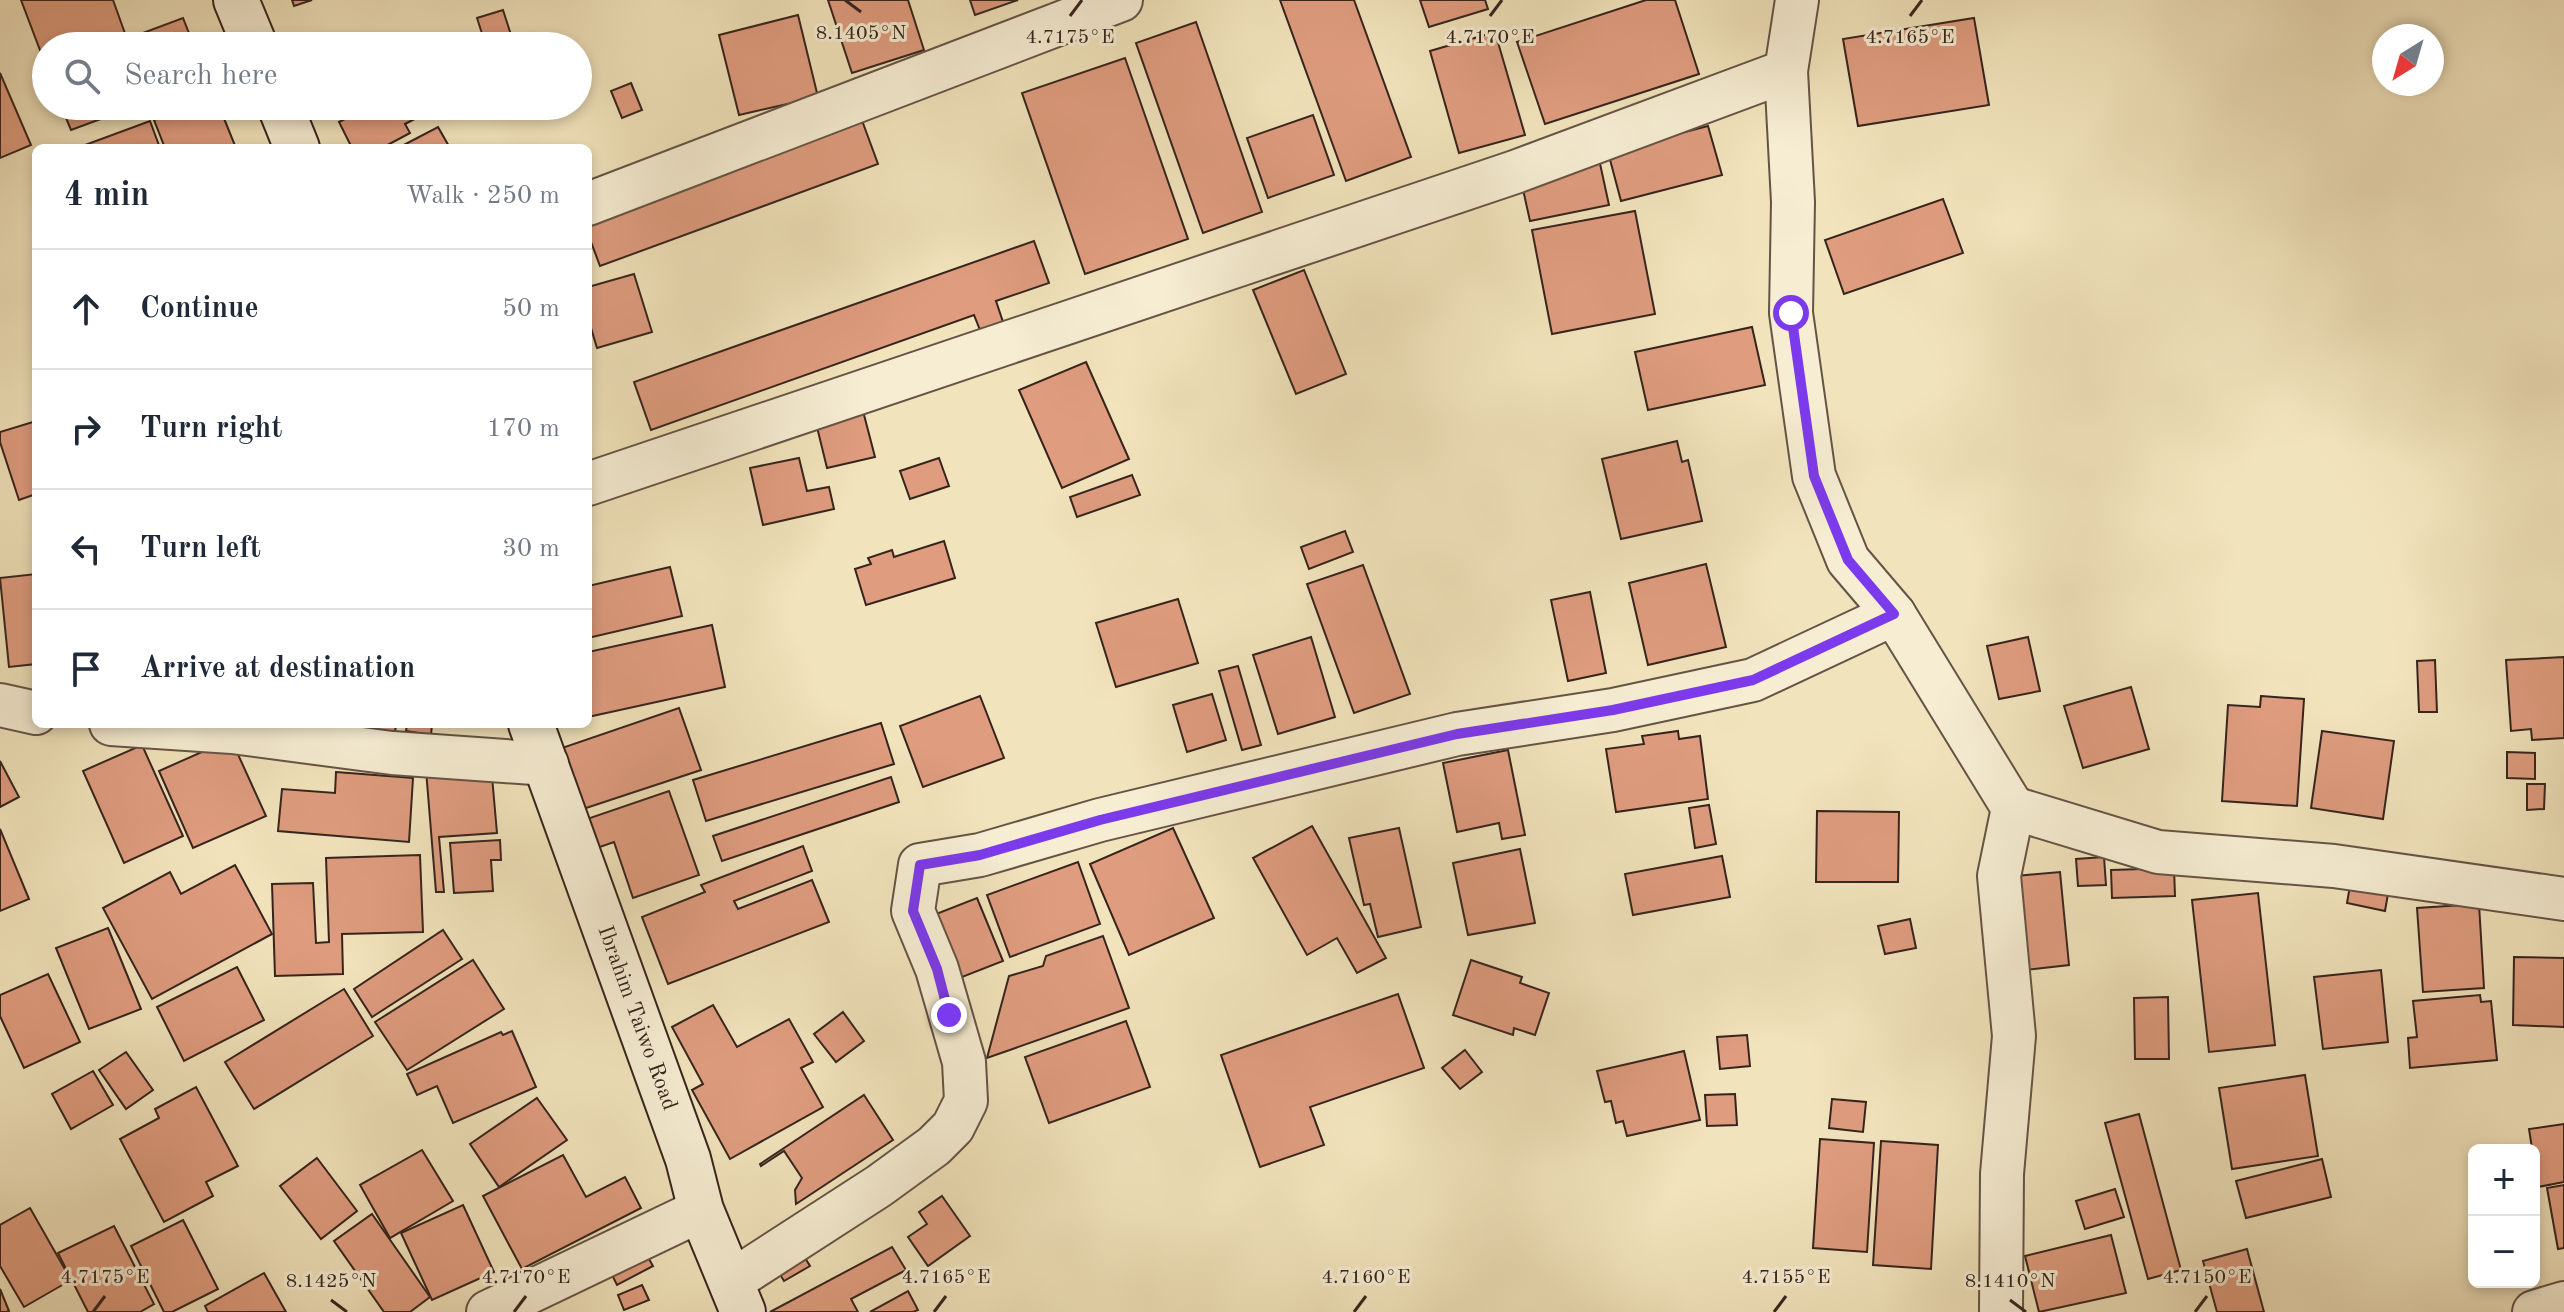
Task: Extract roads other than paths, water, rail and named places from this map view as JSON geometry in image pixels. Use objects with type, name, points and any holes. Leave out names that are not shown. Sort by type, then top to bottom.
[{"type":"main road","points":[[236,0],[249,32]]},
{"type":"main road","points":[[286,120],[295,144]]},
{"type":"main road","name":"Ibrahim Taiwo Road","points":[[533,728],[688,1159],[701,1210],[738,1296]]},
{"type":"street","points":[[592,202],[1121,0]]},
{"type":"street","points":[[1797,0],[1786,71],[1793,202],[1791,313],[1814,476],[1848,560],[1894,614],[2013,808],[2158,852],[2334,866],[2564,899]]},
{"type":"street","points":[[592,483],[1515,172],[1786,71]]},
{"type":"street","points":[[738,1296],[934,1146],[953,1127],[966,1101],[964,1062],[937,969],[913,911],[920,865],[980,855],[1100,820],[1457,734],[1613,710],[1753,680],[1894,614]]},
{"type":"street","points":[[0,705],[32,712]]},
{"type":"street","points":[[172,728],[232,732],[392,753],[547,764]]},
{"type":"street","points":[[2001,1312],[2002,1174],[2014,1036],[1999,876],[2013,808]]},
{"type":"street","points":[[488,1312],[701,1210]]},
{"type":"street","points":[[2534,1312],[2564,1303]]}]
